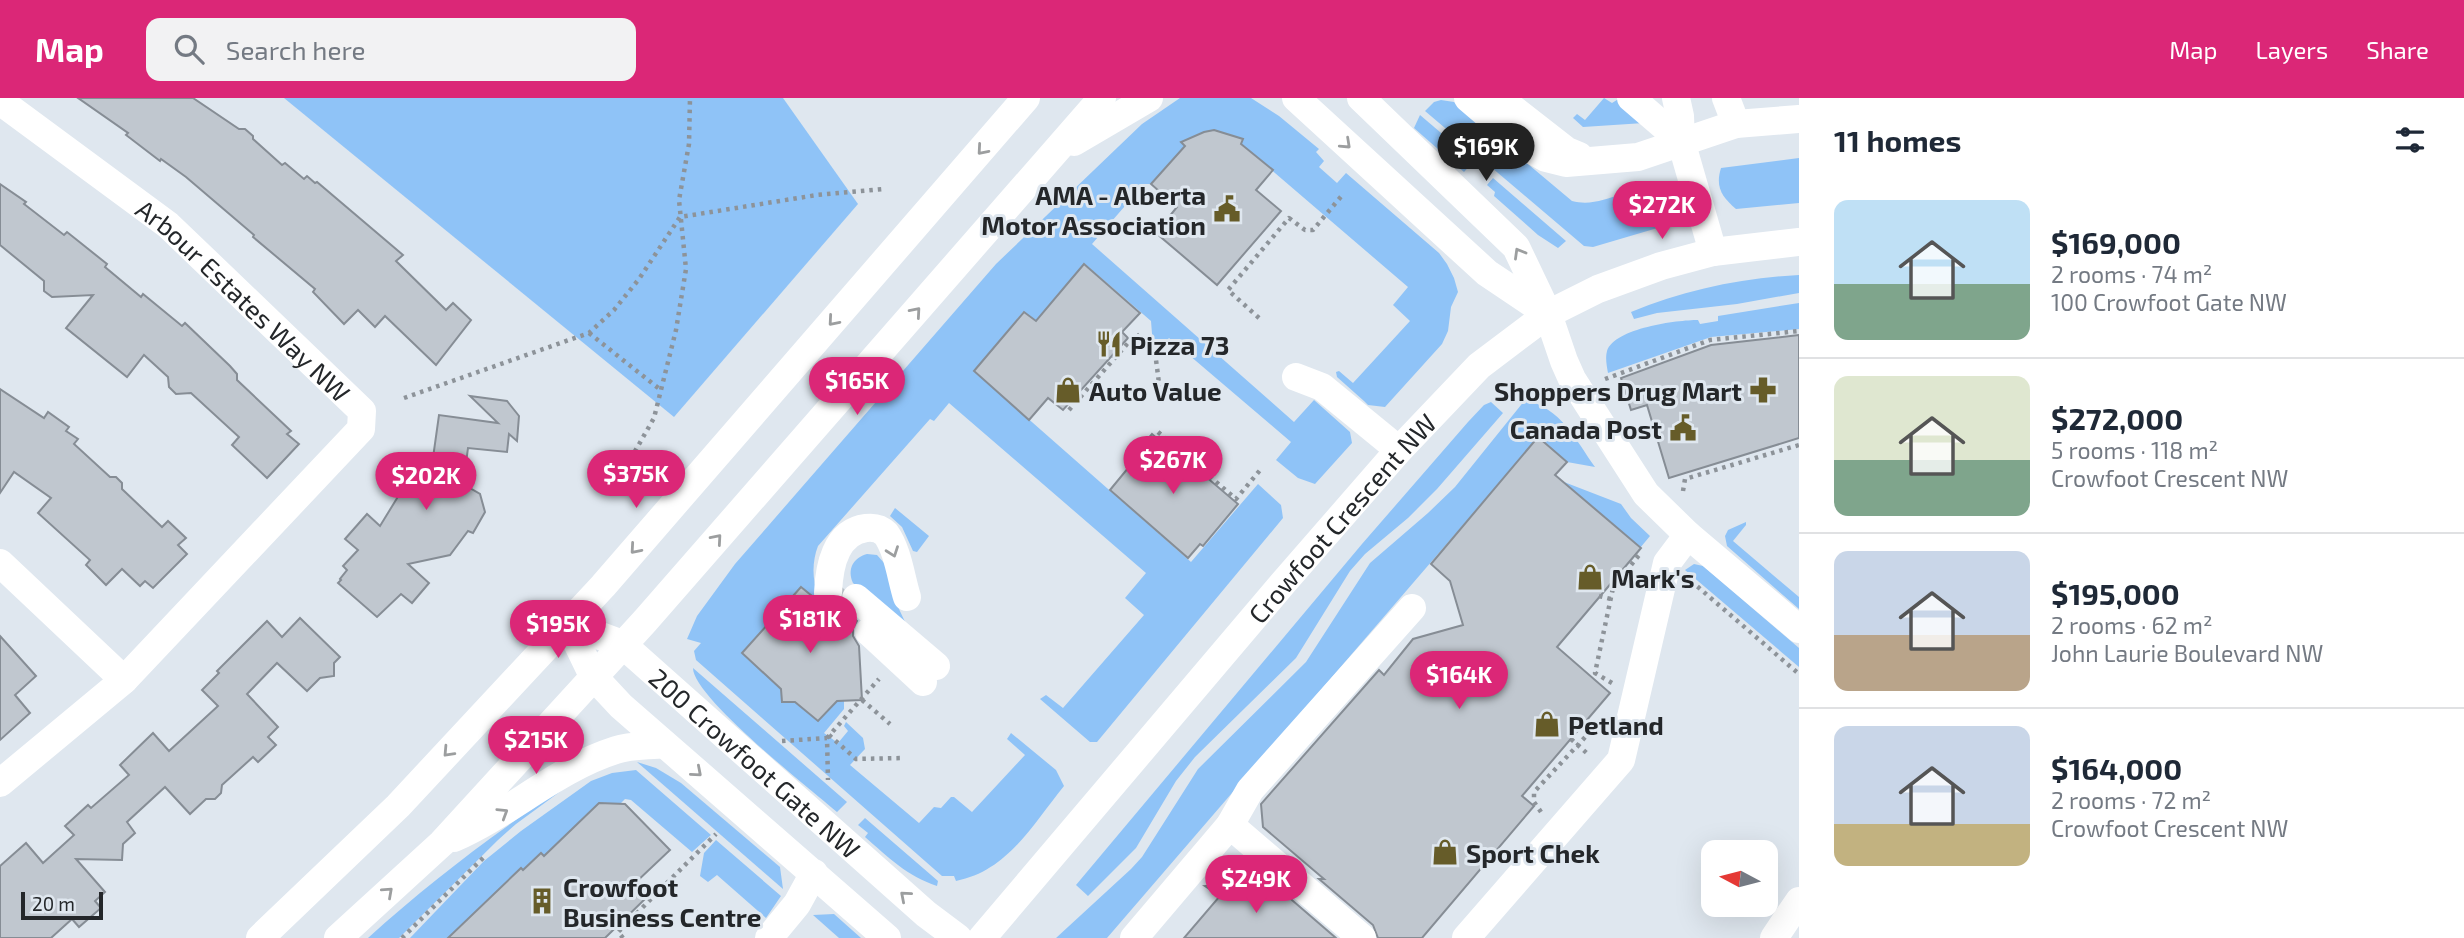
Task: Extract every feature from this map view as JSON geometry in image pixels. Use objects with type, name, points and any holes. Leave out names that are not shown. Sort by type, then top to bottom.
[{"type":"street","points":[[260,938],[398,806],[603,586],[1026,98]]},
{"type":"street","points":[[338,938],[442,843],[622,644],[1102,98]]},
{"type":"street","points":[[1054,155],[1149,98]]},
{"type":"street","points":[[1296,98],[1487,273],[1548,314]]},
{"type":"street","points":[[1360,98],[1517,247],[1548,314],[1563,361],[1616,451],[1646,494],[1688,535],[1799,629]]},
{"type":"street","points":[[1468,98],[1523,145],[1546,158],[1566,163],[1638,157],[1681,141],[1731,111],[1799,119]]},
{"type":"street","points":[[1499,98],[1567,151],[1603,160]]},
{"type":"street","points":[[1526,98],[1565,134],[1603,160]]},
{"type":"street","points":[[1631,98],[1681,141]]},
{"type":"street","points":[[1676,98],[1681,141],[1713,252]]},
{"type":"street","name":"Arbour Estates Way NW","points":[[0,101],[168,225],[362,411],[360,429],[124,680]]},
{"type":"street","name":"Crowfoot Crescent NW","points":[[982,938],[1399,450],[1479,366],[1548,314],[1598,289],[1713,252],[1799,242]]},
{"type":"street","points":[[1296,377],[1322,387],[1399,450]]},
{"type":"street","points":[[907,597],[889,541],[878,529],[857,530],[848,536],[833,556],[844,594],[930,674]]},
{"type":"street","points":[[1466,938],[1621,760],[1667,563],[1688,535]]},
{"type":"street","points":[[0,563],[124,680],[0,783]]},
{"type":"street","points":[[1134,938],[1230,825],[1250,790],[1412,608]]},
{"type":"street","name":"200 Crowfoot Gate NW","points":[[568,624],[622,644],[926,914],[958,938]]},
{"type":"street","name":"200 Crowfoot Gate NW","points":[[568,624],[593,676],[621,706],[887,938]]},
{"type":"street","points":[[442,843],[480,827],[552,779],[583,763],[618,749],[664,744]]},
{"type":"street","points":[[1230,825],[1363,938]]},
{"type":"street","points":[[769,938],[797,904],[814,873]]},
{"type":"street","points":[[1774,938],[1799,901]]},
{"type":"path","points":[[621,494],[614,488],[654,418],[676,330],[686,269],[679,200],[689,144],[690,98]]},
{"type":"path","points":[[404,398],[589,333],[614,310],[639,279],[680,217],[854,190],[883,189]]},
{"type":"path","points":[[1259,318],[1228,290],[1289,218],[1305,230],[1312,230],[1344,193]]},
{"type":"path","points":[[1605,379],[1710,340],[1799,331]]},
{"type":"path","points":[[589,333],[662,391]]},
{"type":"path","points":[[1069,410],[1136,334],[1155,352],[1160,391]]},
{"type":"path","points":[[1158,432],[1236,499],[1261,469]]},
{"type":"path","points":[[1678,500],[1683,492],[1685,479],[1799,445]]},
{"type":"path","points":[[1615,685],[1595,673],[1613,588],[1641,552]]},
{"type":"path","points":[[1682,573],[1799,674]]},
{"type":"path","points":[[1599,596],[1611,599]]},
{"type":"path","points":[[828,780],[828,737],[883,675]]},
{"type":"path","points":[[862,700],[890,724]]},
{"type":"path","points":[[1534,822],[1541,813],[1534,802],[1534,792],[1603,717],[1609,707]]},
{"type":"path","points":[[782,741],[828,737],[856,759],[903,758]]},
{"type":"path","points":[[1571,739],[1577,744]]},
{"type":"path","points":[[623,938],[618,932],[716,834]]},
{"type":"shaded area","points":[[284,98],[783,98],[858,204],[674,417]]},
{"type":"shaded area","points":[[1180,98],[1251,98],[1279,116],[1319,149],[1316,152],[1324,161],[1319,167],[1337,183],[1346,173],[1439,253],[1454,278],[1458,292],[1451,307],[1448,331],[1442,344],[1385,407],[1368,405],[1337,377],[1336,372],[1339,371],[1353,383],[1410,321],[1393,305],[1408,287],[1241,144],[1242,140],[1219,132],[1198,135],[1183,143],[1185,146],[1151,184],[1144,184],[1092,244],[1294,422],[1314,400],[1350,432],[1352,443],[1315,484],[1298,478],[1276,460],[1291,442],[1169,338],[1158,350],[1153,346],[1151,321],[1085,264],[1036,321],[1023,312],[974,371],[1191,562],[1258,484],[1281,505],[1283,518],[1097,742],[1090,742],[1040,699],[1046,695],[1063,708],[1144,615],[1125,598],[1146,573],[949,403],[934,421],[930,419],[818,546],[814,570],[818,595],[811,596],[801,588],[742,653],[781,689],[782,702],[795,702],[818,721],[837,701],[844,701],[844,709],[824,733],[838,743],[848,731],[844,726],[846,722],[863,738],[865,749],[850,765],[919,823],[934,807],[941,808],[951,797],[972,812],[1025,755],[1007,739],[1011,733],[1056,770],[1064,786],[1018,844],[990,867],[974,876],[956,881],[954,876],[942,876],[696,660],[694,651],[701,643],[687,639],[697,616],[735,564],[996,264],[1142,124]]},
{"type":"shaded area","points":[[1604,98],[1612,103],[1620,98],[1644,123],[1583,127],[1573,118],[1577,114],[1585,120]]},
{"type":"shaded area","points":[[1434,102],[1454,102],[1572,201],[1587,203],[1602,200],[1644,186],[1672,187],[1686,196],[1688,219],[1593,247],[1584,246],[1425,111]]},
{"type":"shaded area","points":[[1420,115],[1474,161],[1464,172],[1414,128]]},
{"type":"shaded area","points":[[1799,158],[1799,203],[1736,209],[1719,186],[1721,168]]},
{"type":"shaded area","points":[[1493,178],[1566,241],[1558,248],[1538,235],[1494,196],[1495,192],[1487,185]]},
{"type":"shaded area","points":[[1799,275],[1799,293],[1737,304],[1657,313],[1634,319],[1631,312],[1714,286]]},
{"type":"shaded area","points":[[1799,303],[1799,329],[1711,337],[1608,373],[1607,351],[1612,343],[1634,331],[1676,322],[1698,320],[1700,324],[1718,321],[1718,316]]},
{"type":"shaded area","points":[[1525,400],[1538,404],[1558,417],[1595,467],[1567,462],[1538,438],[1107,938],[1056,938],[1142,857],[1198,769],[1306,662],[1370,563],[1455,487]]},
{"type":"shaded area","points":[[1491,402],[1503,413],[1437,489],[1350,571],[1296,658],[1195,757],[1176,781],[1136,848],[1088,896],[1076,885],[1362,544],[1468,422],[1484,405]]},
{"type":"shaded area","points":[[1564,482],[1621,504],[1650,536],[1640,548]]},
{"type":"shaded area","points":[[895,508],[929,536],[917,552],[913,551],[902,527],[890,516]]},
{"type":"shaded area","points":[[1746,522],[1733,541],[1799,597],[1799,609],[1727,546],[1725,536],[1728,530]]},
{"type":"shaded area","points":[[867,554],[877,555],[885,564],[906,624],[903,628],[853,583],[852,565]]},
{"type":"shaded area","points":[[1694,564],[1703,566],[1799,648],[1799,667],[1685,570]]},
{"type":"shaded area","points":[[693,668],[847,802],[837,812],[780,764],[712,700],[698,682]]},
{"type":"shaded area","points":[[637,762],[656,768],[681,783],[780,867],[783,889]]},
{"type":"shaded area","points":[[636,770],[711,835],[692,852],[631,800],[625,799],[620,804],[599,803],[544,856],[541,853],[523,870],[521,868],[448,938],[410,938],[484,861],[521,831],[591,781],[612,773]]},
{"type":"shaded area","points":[[580,777],[498,840],[399,938],[368,938],[418,894],[471,853]]},
{"type":"shaded area","points":[[865,818],[938,881],[937,886],[907,871],[865,837],[868,833],[858,825]]},
{"type":"shaded area","points":[[716,840],[781,896],[766,918],[717,875],[708,882],[700,876],[704,853]]},
{"type":"shaded area","points":[[834,914],[861,938],[839,938],[813,915]]},
{"type":"building","points":[[78,98],[193,98],[239,129],[245,129],[282,165],[285,163],[304,179],[307,176],[317,182],[403,255],[396,261],[446,310],[453,303],[471,320],[436,365],[385,316],[375,327],[358,310],[344,324],[313,292],[315,289],[186,177],[161,159],[160,161],[126,135],[128,133]]},
{"type":"building","name":"AMA - Alberta Motor Association","points":[[1214,130],[1243,139],[1241,144],[1273,170],[1256,190],[1281,211],[1217,285],[1156,233],[1177,207],[1151,184],[1185,146],[1181,142]]},
{"type":"building","points":[[0,184],[26,202],[24,204],[64,235],[67,232],[107,264],[105,267],[141,297],[143,294],[182,326],[185,323],[230,366],[237,374],[237,380],[291,431],[287,434],[299,444],[267,478],[232,445],[239,437],[191,393],[176,394],[169,387],[168,377],[144,355],[127,377],[66,328],[93,295],[52,297],[44,291],[44,281],[0,245]]},
{"type":"building","points":[[1084,264],[1140,313],[1122,332],[1128,338],[1063,410],[1048,398],[1029,420],[974,371],[1024,312],[1036,321]]},
{"type":"building","points":[[1799,335],[1799,438],[1669,478],[1647,405],[1631,410],[1621,378],[1711,345]]},
{"type":"building","points":[[0,389],[44,418],[48,412],[69,427],[66,431],[78,439],[74,444],[110,477],[116,477],[122,483],[122,489],[162,527],[168,521],[186,538],[178,545],[187,554],[153,588],[145,581],[140,586],[122,569],[106,585],[86,565],[90,560],[38,513],[51,498],[14,472],[0,493]]},
{"type":"building","points":[[470,396],[507,401],[519,416],[517,441],[509,434],[507,452],[468,448],[463,484],[480,494],[485,512],[473,533],[468,531],[450,555],[408,564],[429,583],[412,603],[401,594],[377,617],[338,583],[347,570],[343,566],[358,550],[345,539],[367,514],[380,526],[421,459],[432,465],[439,415],[498,423]]},
{"type":"building","points":[[1152,434],[1238,504],[1203,546],[1200,544],[1188,558],[1110,490],[1129,467],[1126,465]]},
{"type":"building","points":[[1538,437],[1567,462],[1555,475],[1641,548],[1557,647],[1610,693],[1522,796],[1534,806],[1422,938],[1378,938],[1373,925],[1263,827],[1261,804],[1379,670],[1384,675],[1413,639],[1463,625],[1450,581],[1431,564]]},
{"type":"building","points":[[801,587],[812,596],[819,607],[828,610],[840,604],[857,621],[853,636],[859,646],[862,700],[837,701],[818,721],[795,702],[782,702],[781,689],[742,653]]},
{"type":"building","points":[[300,618],[340,657],[334,663],[334,676],[320,678],[307,691],[277,663],[247,694],[278,727],[268,737],[276,745],[258,762],[253,757],[222,785],[221,793],[215,799],[206,799],[190,814],[165,787],[127,822],[135,833],[123,844],[122,860],[76,859],[105,892],[95,901],[101,908],[79,927],[72,919],[51,938],[0,938],[0,866],[26,843],[43,863],[74,835],[65,826],[88,805],[91,808],[129,775],[120,765],[153,733],[169,751],[218,706],[202,690],[219,673],[217,671],[267,621],[282,637]]},
{"type":"building","points":[[0,636],[36,676],[15,695],[30,713],[0,740]]},
{"type":"building","points":[[599,803],[625,804],[670,850],[634,884],[647,897],[605,938],[448,938],[521,868],[523,870],[541,853],[544,856]]},
{"type":"building","points":[[1271,882],[1336,938],[1184,938],[1220,896],[1205,886]]},
{"type":"tunnel","points":[[828,593],[857,621]]},
{"type":"place","name":"AMA - Alberta Motor Association","points":[[1227,209]]},
{"type":"place","name":"Pizza 73","points":[[1109,344]]},
{"type":"place","name":"Auto Value","points":[[1068,390]]},
{"type":"place","name":"Shoppers Drug Mart","points":[[1763,390]]},
{"type":"place","name":"Canada Post","points":[[1683,428]]},
{"type":"place","name":"Mark's","points":[[1590,577]]},
{"type":"place","name":"Petland","points":[[1547,724]]},
{"type":"place","name":"Sport Chek","points":[[1445,852]]},
{"type":"place","name":"Crowfoot Business Centre","points":[[542,901]]}]
